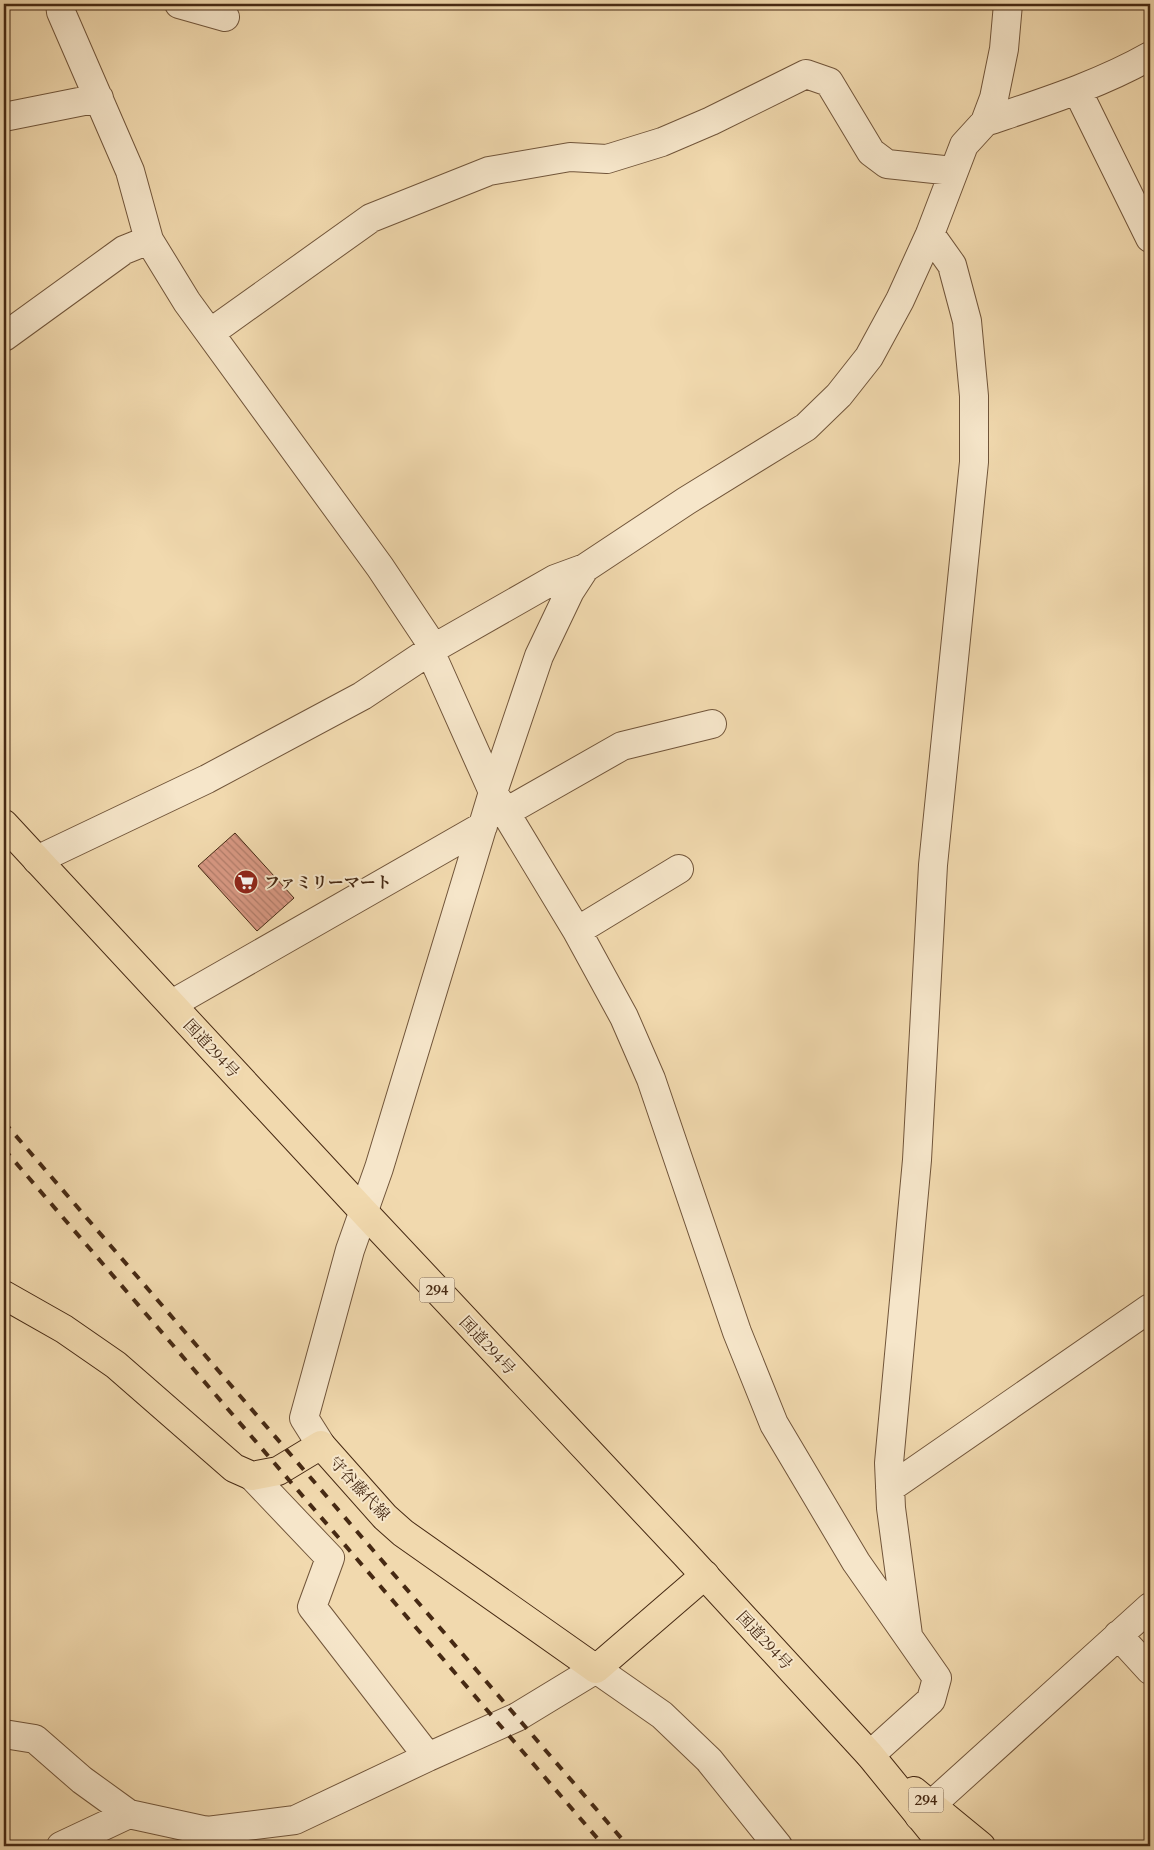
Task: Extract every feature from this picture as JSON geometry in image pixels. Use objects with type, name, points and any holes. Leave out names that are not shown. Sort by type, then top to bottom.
[{"type":"main road","name":"国道294号","points":[[4,824],[870,1755],[925,1810],[980,1846]]},
{"type":"main road","points":[[4,1295],[64,1329],[116,1365],[173,1414],[202,1443],[234,1468],[252,1476]]},
{"type":"main road","name":"守谷藤代線","points":[[252,1476],[278,1470],[321,1445],[385,1516],[404,1533],[596,1669]]},
{"type":"main road","points":[[596,1669],[704,1575]]},
{"type":"main road","name":"国道294号","points":[[925,1810],[944,1846]]},
{"type":"street","points":[[60,4],[61,12],[130,171],[149,240],[172,281],[380,567],[432,649],[499,802],[577,931],[624,1017],[652,1079],[737,1332],[774,1424],[856,1562],[937,1678],[931,1700],[870,1755]]},
{"type":"street","points":[[180,4],[225,17]]},
{"type":"street","points":[[37,860],[207,779],[362,696],[432,649],[555,579],[585,568],[686,501],[806,427],[839,395],[869,357],[900,300],[930,234],[964,145],[985,122],[994,98],[1004,49],[1008,4]]},
{"type":"street","points":[[985,122],[1123,72],[1150,56]]},
{"type":"street","points":[[210,333],[371,218],[489,171],[570,157],[607,158],[662,142],[711,121],[806,74],[829,82],[871,152],[887,164],[953,170]]},
{"type":"street","points":[[1077,90],[1150,238]]},
{"type":"street","points":[[4,117],[99,98]]},
{"type":"street","points":[[908,1635],[890,1488],[889,1463],[917,1160],[933,865],[974,462],[974,396],[967,321],[952,265],[930,234]]},
{"type":"street","points":[[4,337],[124,250],[149,240]]},
{"type":"street","points":[[321,1445],[304,1418],[363,1211],[382,1158],[482,826],[499,802],[539,656],[570,591],[585,568]]},
{"type":"street","points":[[499,802],[622,746],[712,724]]},
{"type":"street","points":[[172,1004],[482,826]]},
{"type":"street","points":[[577,931],[679,869]]},
{"type":"street","points":[[890,1488],[1150,1308]]},
{"type":"street","points":[[252,1476],[330,1558],[312,1607],[428,1757]]},
{"type":"street","points":[[925,1810],[1150,1607]]},
{"type":"street","points":[[1118,1635],[1150,1670]]},
{"type":"street","points":[[4,1734],[35,1740],[82,1780],[130,1814],[208,1831],[296,1820],[517,1717],[596,1669],[662,1715],[709,1760],[778,1846]]},
{"type":"street","points":[[61,1846],[130,1814]]},
{"type":"building","name":"ファミリーマート","points":[[235,833],[294,898],[257,931],[198,866]]},
{"type":"railway","points":[[4,1122],[628,1846]]},
{"type":"railway","points":[[4,1149],[604,1846]]},
{"type":"place","name":"ファミリーマート","points":[[246,882]]}]
